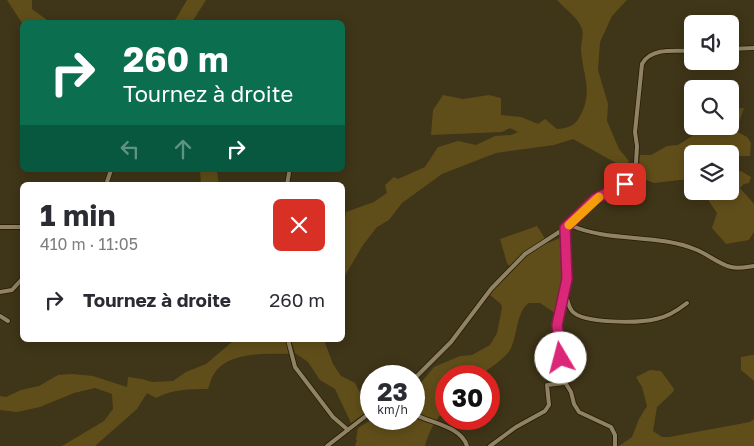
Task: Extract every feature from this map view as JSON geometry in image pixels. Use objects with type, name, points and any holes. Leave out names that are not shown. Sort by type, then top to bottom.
[{"type":"street","points":[[739,49],[754,48]]},
{"type":"street","points":[[425,368],[451,342],[491,289],[512,266],[531,249],[570,225],[595,199],[625,184],[633,173],[636,163],[635,132],[642,64],[645,59],[656,52],[684,51]]},
{"type":"street","points":[[288,182],[289,173]]},
{"type":"street","points":[[570,225],[590,232],[686,246],[696,249],[732,268],[754,266]]},
{"type":"street","points":[[0,227],[20,227]]},
{"type":"street","points":[[565,228],[566,290],[557,325],[565,383],[571,392],[574,404],[580,412],[611,427],[615,435],[615,446]]},
{"type":"street","points":[[0,292],[12,290],[20,281]]},
{"type":"street","points":[[566,290],[569,306],[575,314],[608,322],[656,320],[674,312],[687,303]]},
{"type":"street","points":[[0,316],[8,321]]},
{"type":"street","points":[[289,342],[295,367],[333,417],[348,430]]},
{"type":"street","points":[[490,446],[516,427],[545,411],[549,405],[547,385],[565,383]]},
{"type":"street","points":[[425,419],[454,431],[465,439],[467,446]]},
{"type":"street","points":[[327,446],[360,421]]},
{"type":"shaded area","points":[[7,0],[32,0],[32,9],[47,20],[20,20]]},
{"type":"shaded area","points":[[187,0],[206,0],[193,20],[175,20]]},
{"type":"shaded area","points":[[557,0],[627,0],[612,16],[600,42],[598,70],[608,104],[607,121],[619,149],[629,161],[625,168],[573,139],[554,145],[496,153],[442,174],[402,203],[389,220],[377,227],[363,245],[345,276],[346,212],[374,202],[387,193],[385,185],[394,177],[398,179],[425,167],[438,147],[458,141],[476,145],[495,136],[511,135],[518,132],[510,128],[502,132],[431,135],[433,110],[443,95],[463,99],[489,95],[501,98],[501,115],[521,117],[538,124],[545,119],[557,129],[567,128],[579,119],[587,94],[581,49],[583,31],[571,13]]},
{"type":"shaded area","points":[[739,108],[744,108],[739,122]]},
{"type":"shaded area","points":[[739,133],[747,137],[751,143],[750,156],[739,156],[739,145],[684,145],[684,180],[654,183],[638,177],[640,155],[651,155],[667,146],[678,145],[694,135],[739,135]]},
{"type":"shaded area","points":[[200,172],[217,172],[219,182],[201,182]]},
{"type":"shaded area","points":[[739,172],[751,177],[749,183],[744,184],[740,188],[754,204],[754,232],[749,240],[726,244],[712,228],[717,213],[708,200],[739,200]]},
{"type":"shaded area","points":[[537,226],[548,243],[563,237],[564,278],[555,313],[540,303],[529,303],[519,318],[510,350],[494,365],[439,365],[460,356],[472,355],[490,345],[497,333],[502,308],[501,304],[490,295],[501,278],[513,270],[507,263],[500,239]]},
{"type":"shaded area","points":[[232,342],[287,342],[290,354],[248,355],[228,361],[214,374],[208,389],[175,391],[156,398],[147,393],[137,409],[95,446],[62,446],[104,421],[113,409],[112,394],[95,388],[74,393],[40,407],[17,412],[0,410],[0,396],[6,397],[21,390],[39,386],[58,375],[93,376],[127,387],[128,377],[152,382],[173,381],[186,372],[206,364]]},
{"type":"shaded area","points":[[292,342],[325,342],[333,364],[341,376],[355,383],[360,393],[360,417],[351,423],[335,389],[320,380],[308,362],[295,353]]},
{"type":"shaded area","points":[[754,355],[754,381],[741,370],[741,357]]},
{"type":"shaded area","points":[[434,367],[435,423],[425,446],[355,446],[358,428],[360,427],[360,430],[425,430],[425,378]]},
{"type":"shaded area","points":[[650,370],[661,371],[674,389],[657,407],[653,431],[662,437],[669,437],[750,422],[754,419],[754,446],[619,446],[632,437],[639,419],[647,406],[642,387],[636,377]]},
{"type":"slow traffic","points":[[569,225],[599,197]]},
{"type":"route","points":[[561,358],[557,325],[567,279],[565,228],[595,199],[625,184]]}]
